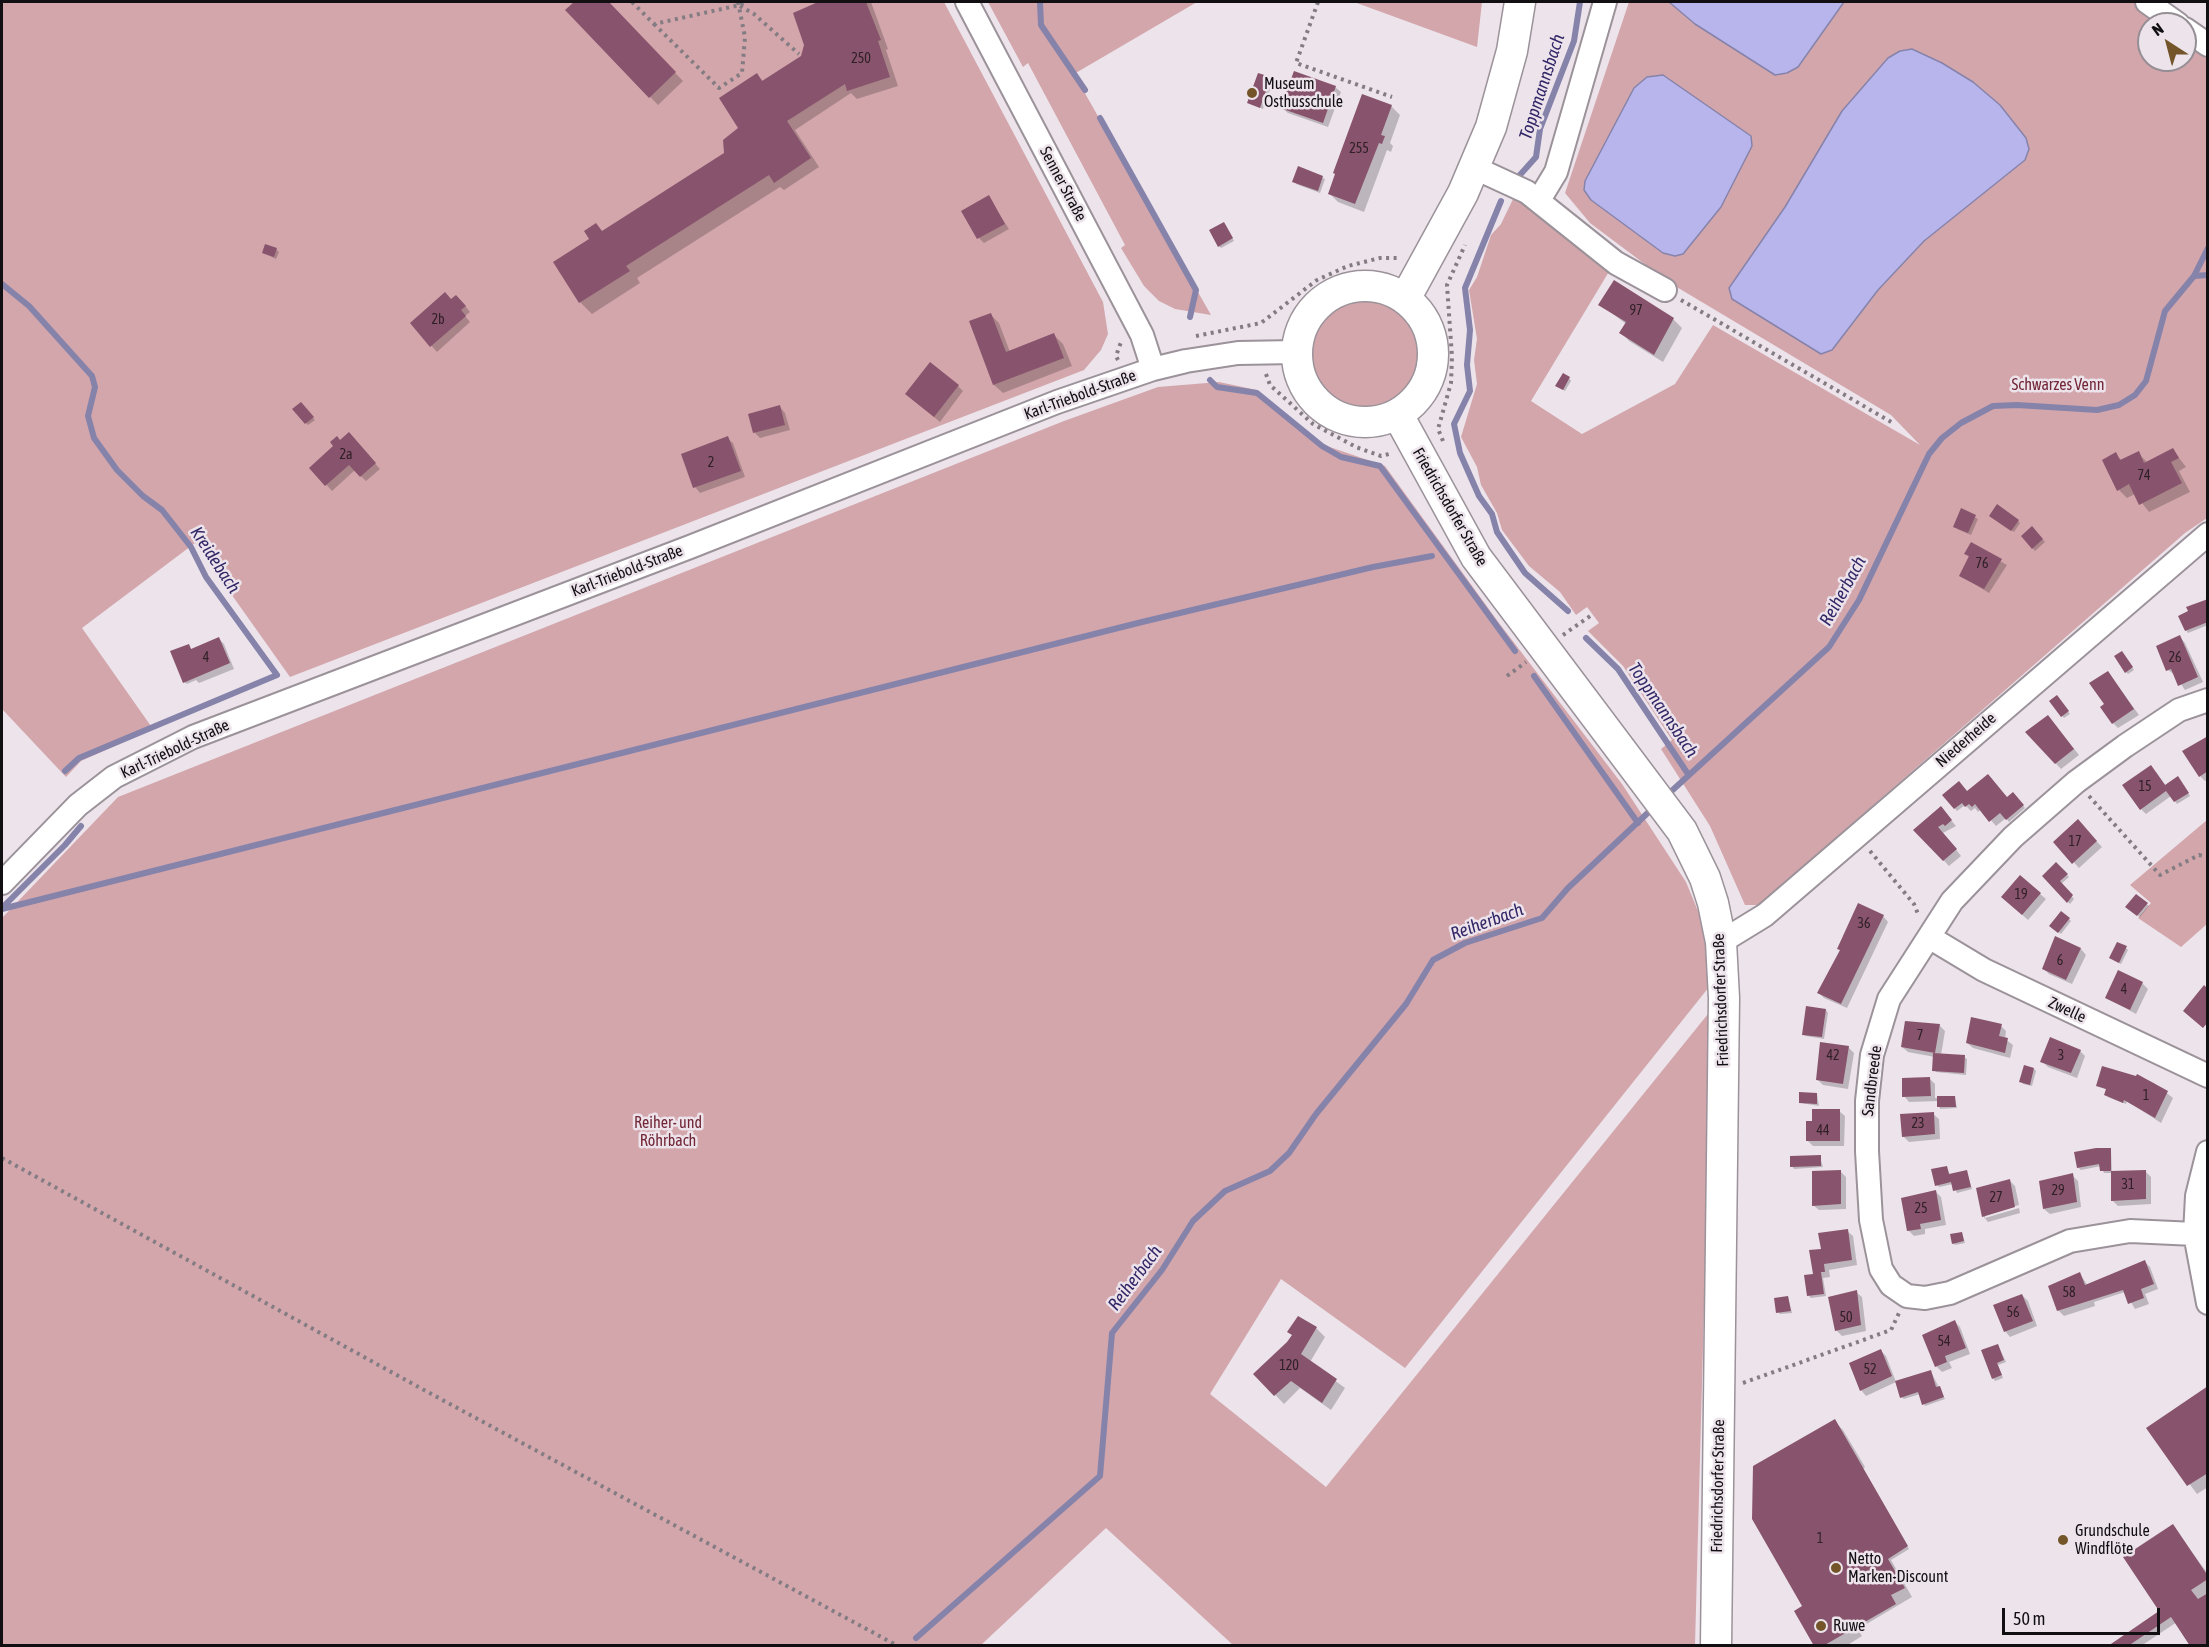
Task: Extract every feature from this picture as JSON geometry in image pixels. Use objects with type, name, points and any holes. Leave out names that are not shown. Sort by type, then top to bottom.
[{"type":"main road","points":[[1405,299],[1475,168],[1491,127],[1505,78],[1520,2]]},
{"type":"main road","points":[[1364,286],[1386,289],[1405,299],[1424,319],[1433,342],[1434,363],[1428,383],[1417,400],[1398,415],[1377,422],[1352,422],[1325,411],[1306,390],[1297,364],[1298,340],[1307,318],[1322,302],[1341,290],[1364,286]]},
{"type":"main road","name":"Friedrichsdorfer Straße","points":[[1398,415],[1476,557],[1660,801],[1690,846],[1705,878],[1713,903],[1721,942],[1724,998],[1716,1646]]},
{"type":"street","name":"Senner Straße","points":[[967,2],[1142,335],[1153,369]]},
{"type":"street","points":[[1539,200],[1556,172],[1605,2]]},
{"type":"street","points":[[2147,2],[2161,12]]},
{"type":"street","points":[[1475,168],[1516,186],[1539,200],[1616,264],[1665,290]]},
{"type":"street","name":"Karl-Triebold-Straße","points":[[2,884],[78,805],[114,777],[193,737],[690,547],[1057,402],[1153,369],[1210,356],[1263,351],[1296,352]]},
{"type":"street","name":"Niederheide","points":[[1721,942],[1765,915],[2208,534]]},
{"type":"street","name":"Sandbreede","points":[[1907,1296],[1891,1285],[1881,1269],[1873,1230],[1867,1151],[1867,1101],[1872,1056],[1889,999],[1960,893],[2013,837],[2076,782],[2125,746],[2179,711],[2208,700]]},
{"type":"street","name":"Zwelle","points":[[1929,937],[1984,970],[2208,1076]]},
{"type":"street","points":[[2208,1152],[2197,1196],[2195,1234],[2208,1302]]},
{"type":"street","points":[[1907,1296],[1925,1298],[1950,1293],[2043,1251],[2088,1237],[2130,1231],[2195,1234]]},
{"type":"path","points":[[632,2],[719,88],[742,73],[745,37],[739,3]]},
{"type":"path","points":[[654,24],[745,2]]},
{"type":"path","points":[[1318,2],[1296,63],[1392,97]]},
{"type":"path","points":[[739,3],[799,54]]},
{"type":"path","points":[[1423,269],[1402,258],[1380,258],[1348,266],[1317,280],[1261,323],[1263,351],[1270,385],[1313,424],[1356,447],[1381,456],[1397,452],[1438,429],[1451,383],[1452,332],[1447,285]]},
{"type":"path","points":[[1665,290],[1893,423]]},
{"type":"path","points":[[2076,782],[2160,875],[2199,855],[2208,856]]},
{"type":"path","points":[[1856,835],[1914,904],[1929,937]]},
{"type":"path","points":[[2,1158],[898,1646]]},
{"type":"path","points":[[1719,1392],[1891,1330],[1907,1296]]},
{"type":"green space","points":[[2,2],[944,2],[1103,302],[1108,334],[1101,350],[1084,370],[290,677],[195,543],[82,628],[153,729],[81,761],[66,777],[2,709]]},
{"type":"green space","points":[[988,2],[1197,2],[1074,74],[1211,315],[1175,309],[1159,301],[1144,286],[1121,248],[1125,245],[1028,63],[1023,67]]},
{"type":"green space","points":[[1354,2],[1482,2],[1477,47]]},
{"type":"green space","name":"Schwarzes Venn","points":[[1629,2],[1669,2],[1695,24],[1798,67],[1844,2],[2138,2],[2153,12],[2137,12],[2137,72],[2197,72],[2197,44],[2207,51],[2207,518],[2185,533],[1759,905],[1745,905],[1710,826],[1661,749],[1672,740],[1623,666],[1588,631],[1599,623],[1587,607],[1576,615],[1560,592],[1529,566],[1502,530],[1497,513],[1481,485],[1477,467],[1461,437],[1477,384],[1474,360],[1477,339],[1469,290],[1477,277],[1491,235],[1501,224],[1515,195],[1610,270],[1531,401],[1582,434],[1675,384],[1713,325],[1920,445],[1891,415],[1670,283],[1590,223],[1565,193]],"holes":[[[1912,49],[1942,63],[1973,82],[2025,160],[1924,241],[1878,290],[1729,288],[1900,51]],[[1584,190],[1675,256],[1663,253],[1591,200]]]},
{"type":"green space","points":[[1366,297],[1388,301],[1406,314],[1419,332],[1423,354],[1419,376],[1406,394],[1388,407],[1366,411],[1344,407],[1326,394],[1313,376],[1309,354],[1313,332],[1326,314],[1344,301]]},
{"type":"green space","name":"Reiher- und Röhrbach","points":[[1219,382],[1257,390],[1321,444],[1385,466],[1499,623],[1622,784],[1686,882],[1703,923],[1709,987],[1405,1368],[1281,1279],[1210,1394],[1326,1487],[1712,1009],[1695,1645],[1233,1645],[1106,1528],[981,1645],[2,1645],[2,918],[118,797],[1064,421],[1158,387]]},
{"type":"green space","points":[[2207,820],[2207,924],[2181,947],[2138,918],[2151,903],[2130,885]]},
{"type":"water","points":[[1669,2],[1844,2],[1798,67],[1787,73],[1775,75],[1695,24]]},
{"type":"water","points":[[1912,49],[1942,63],[1973,82],[2000,105],[2026,138],[2029,149],[2025,160],[1924,241],[1878,290],[1832,350],[1821,354],[1732,299],[1729,288],[1785,207],[1842,111],[1888,58],[1900,51]]},
{"type":"water","points":[[1663,75],[1751,136],[1752,146],[1721,207],[1683,254],[1675,256],[1663,253],[1591,200],[1584,190],[1585,181],[1634,88],[1647,77]]},
{"type":"building","points":[[574,2],[609,2],[676,72],[649,98],[565,10]]},
{"type":"building","points":[[818,2],[866,2],[881,40],[878,41],[890,77],[847,91],[845,84],[787,121],[811,158],[774,183],[769,175],[626,266],[630,271],[579,303],[553,262],[589,239],[584,231],[596,223],[602,231],[724,153],[723,140],[738,128],[719,98],[757,73],[762,81],[801,56],[804,45],[793,13]]},
{"type":"building","points":[[1294,71],[1336,86],[1323,123],[1280,108]]},
{"type":"building","points":[[1258,73],[1271,77],[1260,108],[1247,103]]},
{"type":"building","points":[[1362,94],[1392,105],[1381,135],[1385,136],[1382,144],[1379,143],[1355,204],[1328,194],[1335,174],[1333,173]]},
{"type":"building","points":[[1298,166],[1323,176],[1318,191],[1292,182]]},
{"type":"building","points":[[989,195],[1005,224],[977,239],[961,211]]},
{"type":"building","points":[[1224,222],[1233,238],[1218,247],[1209,230]]},
{"type":"building","points":[[265,244],[277,248],[274,257],[262,253]]},
{"type":"building","points":[[1614,280],[1674,318],[1654,355],[1619,333],[1626,322],[1598,305]]},
{"type":"building","points":[[445,292],[451,299],[456,295],[466,306],[461,310],[466,316],[430,347],[410,323]]},
{"type":"building","points":[[991,313],[1006,352],[1054,333],[1064,358],[993,385],[969,321]]},
{"type":"building","points":[[930,362],[959,385],[934,417],[905,394]]},
{"type":"building","points":[[1563,373],[1570,377],[1563,390],[1555,386]]},
{"type":"building","points":[[301,402],[314,417],[305,424],[292,409]]},
{"type":"building","points":[[780,405],[785,425],[753,433],[748,414]]},
{"type":"building","points":[[349,432],[376,463],[360,477],[349,465],[325,486],[309,468],[333,446],[330,442],[337,436],[340,440]]},
{"type":"building","points":[[728,436],[741,471],[693,488],[681,454]]},
{"type":"building","points":[[2173,448],[2179,458],[2171,462],[2182,483],[2139,505],[2129,484],[2117,491],[2102,460],[2116,452],[2120,460],[2139,451],[2144,463]]},
{"type":"building","points":[[1997,504],[2019,520],[2011,531],[1989,516]]},
{"type":"building","points":[[1961,508],[1976,515],[1968,533],[1953,527]]},
{"type":"building","points":[[2032,526],[2043,539],[2032,549],[2021,536]]},
{"type":"building","points":[[1971,542],[2002,559],[1984,589],[1959,576],[1969,556],[1964,554]]},
{"type":"building","points":[[2208,599],[2208,622],[2185,631],[2178,616],[2188,611],[2186,607]]},
{"type":"building","points":[[2180,635],[2198,677],[2178,686],[2171,669],[2166,671],[2156,646]]},
{"type":"building","points":[[219,637],[230,663],[183,683],[170,651],[189,644],[191,649]]},
{"type":"building","points":[[2122,651],[2133,667],[2125,673],[2114,656]]},
{"type":"building","points":[[2108,671],[2134,709],[2112,724],[2100,707],[2104,704],[2089,683]]},
{"type":"building","points":[[2057,695],[2069,711],[2061,717],[2049,701]]},
{"type":"building","points":[[2048,715],[2074,749],[2055,764],[2025,732]]},
{"type":"building","points":[[2208,736],[2208,771],[2199,777],[2182,751]]},
{"type":"building","points":[[2151,765],[2165,785],[2178,776],[2189,793],[2174,802],[2166,791],[2140,810],[2122,785]]},
{"type":"building","points":[[1988,774],[2007,797],[2013,792],[2024,805],[2006,820],[2000,813],[1989,822],[1975,804],[1972,807],[1969,804],[1965,807],[1962,803],[1954,809],[1942,795],[1959,781],[1967,791]]},
{"type":"building","points":[[1941,806],[1952,820],[1945,826],[1943,824],[1938,827],[1957,849],[1943,861],[1913,830]]},
{"type":"building","points":[[2078,819],[2097,841],[2072,864],[2053,842]]},
{"type":"building","points":[[2056,862],[2068,874],[2060,881],[2073,895],[2067,903],[2042,876]]},
{"type":"building","points":[[2020,875],[2041,893],[2022,915],[2001,897]]},
{"type":"building","points":[[2136,894],[2148,903],[2137,916],[2125,907]]},
{"type":"building","points":[[1858,903],[1884,915],[1841,1004],[1817,993],[1840,950],[1837,949]]},
{"type":"building","points":[[2061,911],[2070,918],[2058,933],[2049,926]]},
{"type":"building","points":[[2055,936],[2081,948],[2066,980],[2042,969]]},
{"type":"building","points":[[2117,942],[2127,946],[2119,963],[2109,958]]},
{"type":"building","points":[[2118,970],[2143,982],[2130,1010],[2105,998]]},
{"type":"building","points":[[2204,985],[2208,989],[2208,1022],[2203,1028],[2183,1011]]},
{"type":"building","points":[[1806,1006],[1826,1009],[1822,1037],[1802,1035]]},
{"type":"building","points":[[1971,1017],[2002,1024],[1999,1036],[2008,1038],[2005,1053],[1966,1043]]},
{"type":"building","points":[[1905,1021],[1940,1024],[1935,1053],[1901,1047]]},
{"type":"building","points":[[2050,1037],[2081,1050],[2071,1073],[2040,1062]]},
{"type":"building","points":[[1820,1042],[1849,1046],[1843,1084],[1816,1080]]},
{"type":"building","points":[[1933,1053],[1965,1055],[1964,1073],[1932,1071]]},
{"type":"building","points":[[2024,1065],[2034,1068],[2030,1085],[2019,1082]]},
{"type":"building","points":[[2102,1066],[2136,1076],[2137,1074],[2168,1091],[2155,1118],[2124,1100],[2123,1103],[2104,1095],[2106,1089],[2096,1086]]},
{"type":"building","points":[[1930,1077],[1931,1096],[1902,1097],[1902,1078]]},
{"type":"building","points":[[1799,1092],[1817,1093],[1817,1104],[1799,1103]]},
{"type":"building","points":[[1937,1096],[1955,1096],[1956,1107],[1937,1107]]},
{"type":"building","points":[[1812,1109],[1840,1109],[1840,1141],[1806,1141],[1806,1121],[1812,1121]]},
{"type":"building","points":[[1934,1112],[1935,1134],[1902,1137],[1900,1114]]},
{"type":"building","points":[[2111,1148],[2111,1171],[2100,1171],[2099,1164],[2077,1168],[2074,1152]]},
{"type":"building","points":[[1821,1155],[1821,1166],[1790,1167],[1790,1156]]},
{"type":"building","points":[[1947,1166],[1949,1174],[1967,1170],[1971,1187],[1953,1191],[1951,1182],[1935,1186],[1931,1169]]},
{"type":"building","points":[[1841,1170],[1841,1204],[1812,1206],[1812,1171]]},
{"type":"building","points":[[2146,1170],[2146,1199],[2111,1201],[2111,1171]]},
{"type":"building","points":[[2073,1173],[2077,1202],[2043,1209],[2039,1181]]},
{"type":"building","points":[[2010,1179],[2015,1207],[1982,1217],[1976,1188]]},
{"type":"building","points":[[1936,1190],[1941,1220],[1920,1224],[1921,1229],[1907,1231],[1901,1198]]},
{"type":"building","points":[[1848,1229],[1852,1260],[1824,1264],[1825,1272],[1821,1272],[1824,1294],[1807,1296],[1804,1275],[1813,1274],[1809,1250],[1821,1249],[1818,1233]]},
{"type":"building","points":[[1962,1232],[1964,1241],[1952,1244],[1950,1234]]},
{"type":"building","points":[[2145,1260],[2154,1284],[2141,1289],[2144,1298],[2128,1304],[2123,1290],[2057,1311],[2048,1286],[2080,1272],[2085,1285]]},
{"type":"building","points":[[1857,1290],[1861,1325],[1835,1331],[1828,1297]]},
{"type":"building","points":[[2022,1294],[2033,1321],[2004,1332],[1993,1305]]},
{"type":"building","points":[[1788,1296],[1791,1311],[1776,1313],[1774,1298]]},
{"type":"building","points":[[1298,1316],[1317,1327],[1301,1354],[1337,1379],[1322,1403],[1291,1381],[1274,1396],[1253,1374],[1287,1342],[1292,1335],[1287,1332]]},
{"type":"building","points":[[1955,1320],[1966,1348],[1945,1356],[1947,1362],[1935,1367],[1922,1335]]},
{"type":"building","points":[[1998,1344],[2004,1360],[1997,1363],[2002,1375],[1992,1379],[1981,1350]]},
{"type":"building","points":[[1881,1349],[1892,1376],[1860,1391],[1849,1363]]},
{"type":"building","points":[[1931,1370],[1936,1387],[1940,1386],[1944,1397],[1922,1405],[1918,1392],[1900,1398],[1895,1381]]},
{"type":"building","points":[[2208,1386],[2208,1473],[2187,1486],[2146,1428]]},
{"type":"building","points":[[1835,1419],[1908,1546],[1888,1559],[1905,1588],[1891,1595],[1896,1604],[1823,1646],[1814,1646],[1794,1611],[1802,1606],[1752,1519],[1753,1466]]},
{"type":"building","points":[[2173,1524],[2208,1576],[2208,1579],[2191,1590],[2198,1599],[2208,1593],[2208,1646],[2190,1646],[2171,1617],[2128,1646],[2108,1646],[2159,1611],[2123,1557]]},
{"type":"waterway","points":[[1040,2],[1041,25],[1085,90]]},
{"type":"waterway","name":"Toppmannsbach","points":[[1519,176],[1536,157],[1540,129],[1574,41],[1580,2]]},
{"type":"waterway","points":[[1100,118],[1196,290],[1190,317]]},
{"type":"waterway","name":"Toppmannsbach","points":[[1501,201],[1465,288],[1470,330],[1467,365],[1470,391],[1454,424],[1460,453],[1479,496],[1492,514],[1497,532],[1525,573],[1568,611]]},
{"type":"waterway","name":"Reiherbach","points":[[1665,797],[1829,647],[1859,600],[1929,454],[1942,438],[1961,423],[1993,406],[2017,405],[2097,410],[2119,405],[2135,395],[2146,381],[2165,311],[2194,276],[2208,248]]},
{"type":"waterway","points":[[2194,276],[2208,275]]},
{"type":"waterway","name":"Kreidebach","points":[[2,284],[29,306],[92,376],[95,387],[88,416],[94,438],[117,470],[143,496],[162,510],[191,547],[206,577],[277,675],[79,758],[65,771]]},
{"type":"waterway","points":[[1210,380],[1217,387],[1257,393],[1322,446],[1341,457],[1380,466],[1515,651]]},
{"type":"waterway","points":[[2,909],[1142,622],[1373,567],[1432,556]]},
{"type":"waterway","name":"Toppmannsbach","points":[[1586,638],[1618,669],[1688,774]]},
{"type":"waterway","points":[[1534,676],[1638,823]]},
{"type":"waterway","name":"Reiherbach","points":[[916,1638],[1100,1476],[1112,1333],[1162,1270],[1193,1221],[1225,1191],[1270,1171],[1289,1153],[1316,1114],[1406,1004],[1433,960],[1465,943],[1542,918],[1568,888],[1653,808]]},
{"type":"waterway","name":"Kreidebach","points":[[2,908],[81,826]]},
{"type":"place","name":"Museum Osthusschule","points":[[1252,93]]},
{"type":"place","name":"Grundschule Windflöte","points":[[2063,1540]]},
{"type":"place","name":"Netto Marken-Discount","points":[[1836,1568]]},
{"type":"place","name":"Ruwe","points":[[1821,1626]]}]
